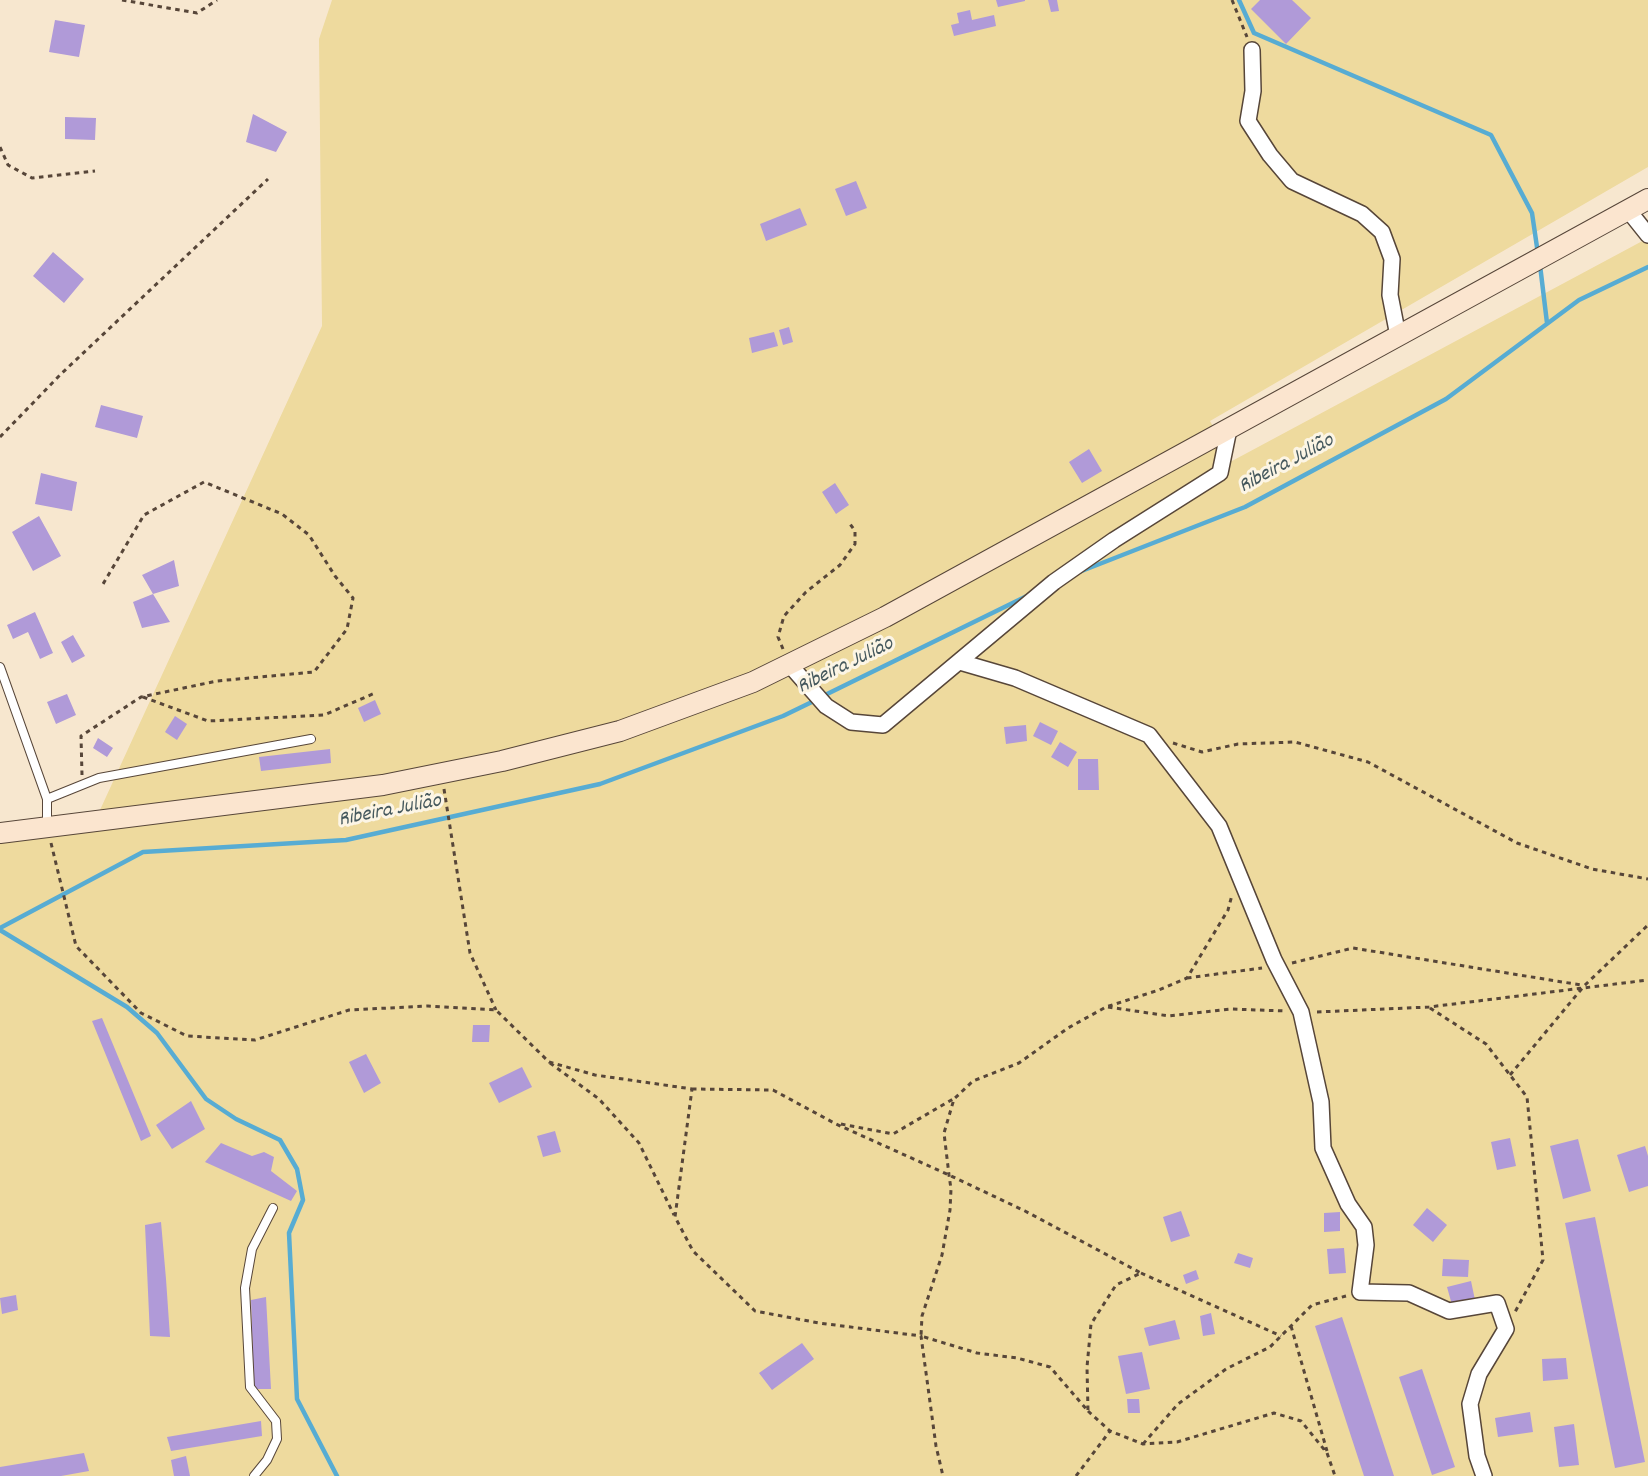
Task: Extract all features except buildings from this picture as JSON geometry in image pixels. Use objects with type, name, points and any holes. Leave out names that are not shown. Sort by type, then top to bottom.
[{"type":"main road","points":[[0,833],[382,785],[502,761],[620,731],[753,682],[885,617],[1648,199]]},
{"type":"street","points":[[1252,50],[1253,92],[1248,121],[1270,155],[1292,181],[1362,214],[1382,232],[1392,259],[1390,295],[1398,336]]},
{"type":"street","points":[[1628,210],[1648,235]]},
{"type":"street","points":[[789,664],[826,706],[851,722],[883,725],[1054,582],[1114,540],[1220,473],[1229,429]]},
{"type":"street","points":[[960,662],[1015,678],[1149,735],[1219,826],[1277,966],[1301,1012],[1321,1102],[1323,1148],[1348,1204],[1364,1227],[1366,1245],[1360,1292],[1409,1293],[1449,1311],[1497,1303],[1506,1329],[1479,1374],[1470,1404],[1477,1456],[1484,1476]]},
{"type":"lane","points":[[0,667],[47,798],[48,827]]},
{"type":"lane","points":[[47,798],[99,778],[311,739]]},
{"type":"lane","points":[[254,1476],[267,1460],[277,1439],[277,1430],[276,1421],[250,1387],[244,1288],[252,1250],[273,1208]]},
{"type":"path","points":[[122,0],[197,14],[217,0]]},
{"type":"path","points":[[1232,0],[1252,50]]},
{"type":"path","points":[[0,147],[8,165],[32,178],[95,171]]},
{"type":"path","points":[[0,437],[61,374],[268,179]]},
{"type":"path","points":[[82,784],[81,736],[141,697],[218,681],[314,672],[347,629],[353,598],[335,576],[309,535],[282,514],[204,482],[144,515],[103,584]]},
{"type":"path","points":[[789,664],[778,637],[784,616],[806,592],[840,565],[855,544],[855,531],[848,521]]},
{"type":"path","points":[[141,697],[208,721],[324,715],[375,693]]},
{"type":"path","points":[[1149,735],[1202,752],[1238,744],[1295,742],[1368,762],[1517,843],[1592,870],[1648,879]]},
{"type":"path","points":[[442,773],[470,953],[496,1010],[549,1062],[599,1099],[639,1143],[693,1251],[755,1311],[819,1323],[921,1336],[977,1353],[1017,1358],[1050,1367],[1088,1411],[1110,1431],[1143,1444],[1177,1442],[1274,1413],[1301,1421],[1327,1453]]},
{"type":"path","points":[[48,827],[76,946],[141,1012],[187,1036],[255,1040],[349,1010],[428,1006],[496,1010]]},
{"type":"path","points":[[1187,978],[1228,910],[1239,871]]},
{"type":"path","points":[[1510,1075],[1584,986],[1648,925]]},
{"type":"path","points":[[836,1124],[893,1134],[954,1099],[973,1081],[1019,1063],[1068,1029],[1106,1007],[1159,990],[1187,978],[1277,966],[1353,948],[1584,986]]},
{"type":"path","points":[[1106,1007],[1169,1016],[1231,1009],[1301,1012],[1429,1007],[1516,998],[1584,986],[1648,980]]},
{"type":"path","points":[[1429,1007],[1486,1044],[1527,1097],[1543,1260],[1506,1329]]},
{"type":"path","points":[[549,1062],[595,1075],[692,1089],[773,1090],[836,1124],[1025,1210],[1141,1274],[1281,1336]]},
{"type":"path","points":[[675,1217],[692,1089]]},
{"type":"path","points":[[943,1476],[936,1446],[921,1336],[922,1316],[944,1244],[950,1210],[944,1133],[954,1099]]},
{"type":"path","points":[[1088,1411],[1087,1367],[1091,1324],[1116,1285],[1141,1274]]},
{"type":"path","points":[[1143,1444],[1178,1404],[1226,1369],[1270,1347],[1312,1305],[1360,1292]]},
{"type":"path","points":[[1291,1326],[1335,1476]]},
{"type":"path","points":[[1076,1476],[1110,1431]]},
{"type":"sand","points":[[332,0],[1648,0],[1648,167],[1210,421],[1232,461],[1648,238],[1648,1476],[0,1476],[0,823],[100,810],[322,326],[319,39]]},
{"type":"waterway","points":[[1239,0],[1254,33],[1491,135],[1532,213],[1538,254]]},
{"type":"waterway","points":[[1540,265],[1547,323]]},
{"type":"waterway","name":"Ribeira Julião","points":[[1079,572],[1245,507],[1446,399],[1579,300],[1648,267]]},
{"type":"waterway","name":"Ribeira Julião","points":[[823,696],[1031,594]]},
{"type":"waterway","name":"Ribeira Julião","points":[[0,928],[143,852],[346,840],[600,784],[783,716],[816,700]]},
{"type":"waterway","points":[[0,930],[127,1007],[157,1033],[206,1099],[236,1119],[280,1140],[297,1169],[303,1200],[289,1233],[297,1399],[337,1476]]}]
